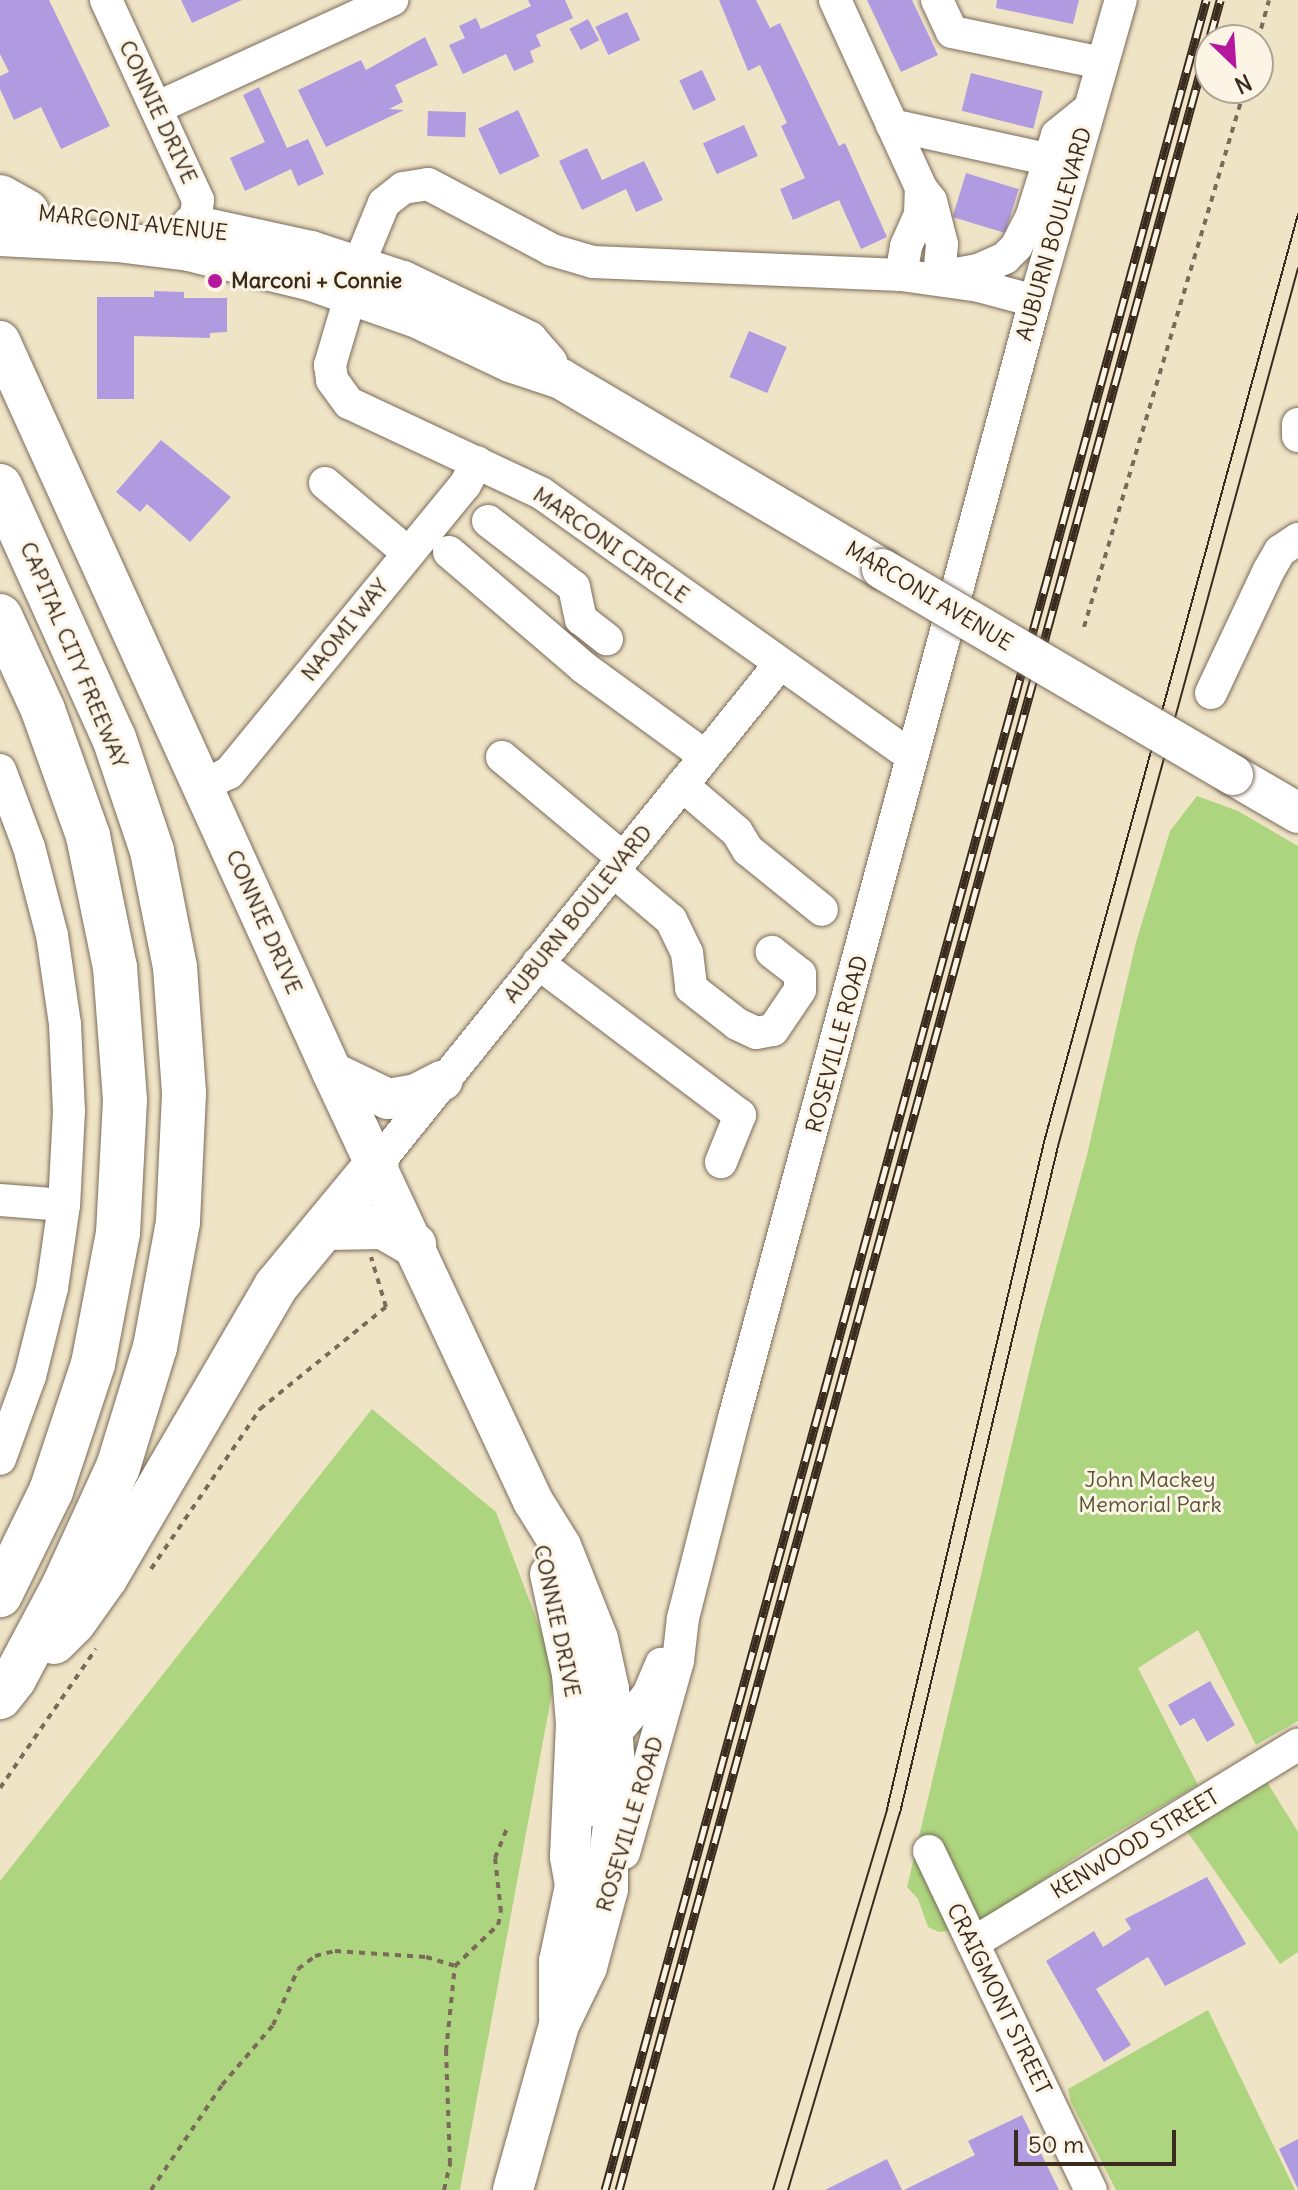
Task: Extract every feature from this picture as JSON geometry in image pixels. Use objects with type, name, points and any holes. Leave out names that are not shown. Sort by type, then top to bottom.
[{"type":"highway","name":"CAPITAL CITY FREEWAY","points":[[0,486],[114,738],[152,851],[175,967],[184,1094],[178,1222],[155,1347],[118,1467],[64,1585],[7,1688]]},
{"type":"highway","points":[[0,616],[43,710],[88,836],[115,967],[125,1100],[118,1233],[93,1364],[51,1491],[0,1595]]},
{"type":"highway","points":[[7,1688],[74,1622],[106,1577],[269,1297],[345,1227],[377,1164]]},
{"type":"highway","points":[[345,1227],[383,1227],[414,1245]]},
{"type":"main road","name":"MARCONI AVENUE","points":[[12,219],[195,226],[261,238],[354,280]]},
{"type":"main road","name":"MARCONI AVENUE","points":[[12,219],[117,242],[428,291],[528,341],[561,379],[1298,813]]},
{"type":"main road","points":[[0,266],[12,252],[12,219]]},
{"type":"main road","name":"CONNIE DRIVE","points":[[0,341],[332,1072],[533,1501],[561,1546],[598,1639],[609,1689],[616,1801],[608,1865],[592,1888],[570,1857],[577,1766],[572,1674],[533,1501]]},
{"type":"main road","points":[[332,1072],[388,1099],[416,1094],[443,1080]]},
{"type":"main road","name":"ROSEVILLE ROAD","points":[[513,2190],[559,2025],[587,1967],[592,1888]]},
{"type":"street","name":"CONNIE DRIVE","points":[[106,0],[198,200],[195,226]]},
{"type":"street","points":[[156,108],[392,0]]},
{"type":"street","points":[[835,0],[921,188],[931,201],[942,244],[945,280]]},
{"type":"street","points":[[937,0],[952,32],[1102,63]]},
{"type":"street","name":"AUBURN BOULEVARD","points":[[989,469],[1121,0]]},
{"type":"street","points":[[945,280],[997,262],[1016,247],[1032,215],[1057,135],[1089,109]]},
{"type":"street","points":[[892,125],[1047,159]]},
{"type":"street","points":[[354,280],[384,203],[403,188],[428,184],[552,250],[593,262],[901,275],[945,280],[1035,301]]},
{"type":"street","points":[[901,275],[906,246],[920,214],[921,188]]},
{"type":"street","name":"MARCONI CIRCLE","points":[[354,280],[330,365],[339,392],[362,410],[477,462],[567,510],[779,665],[912,757]]},
{"type":"street","points":[[1298,424],[1298,436]]},
{"type":"street","name":"NAOMI WAY","points":[[203,786],[229,773],[465,485],[477,462]]},
{"type":"street","name":"ROSEVILLE ROAD","points":[[592,1888],[620,1868],[678,1661],[683,1618],[989,469]]},
{"type":"street","points":[[325,483],[408,553]]},
{"type":"street","points":[[488,521],[574,587],[581,619],[607,639]]},
{"type":"street","points":[[1211,693],[1269,570],[1280,551],[1298,539]]},
{"type":"street","points":[[449,552],[559,645],[652,719],[705,756]]},
{"type":"street","points":[[559,645],[581,619]]},
{"type":"street","name":"AUBURN BOULEVARD","points":[[377,1164],[779,665]]},
{"type":"street","points":[[502,757],[618,864],[671,920],[685,945],[691,988],[737,1024],[756,1033],[773,1030],[800,990],[800,974],[772,952]]},
{"type":"street","points":[[0,770],[42,889],[60,980],[68,1073],[69,1148],[64,1205],[41,1336],[0,1459]]},
{"type":"street","points":[[682,785],[737,832],[748,850],[822,910]]},
{"type":"street","points":[[538,963],[740,1115],[721,1162]]},
{"type":"street","points":[[0,1200],[64,1205]]},
{"type":"street","name":"ROSEVILLE ROAD","points":[[613,1735],[648,1695],[683,1618]]},
{"type":"street","name":"KENWOOD STREET","points":[[973,1943],[1298,1745]]},
{"type":"street","name":"CRAIGMONT STREET","points":[[929,1851],[1091,2190]]},
{"type":"path","points":[[1262,24],[1269,0]]},
{"type":"path","points":[[1084,627],[1240,104]]},
{"type":"path","points":[[147,1574],[260,1409],[386,1307],[345,1227]]},
{"type":"path","points":[[0,1788],[104,1637]]},
{"type":"path","points":[[444,2190],[450,2164],[446,2051],[455,1966],[498,1925],[501,1912],[495,1858],[507,1828]]},
{"type":"path","points":[[151,2190],[222,2085],[273,2025],[298,1969],[315,1956],[335,1951],[426,1957],[455,1966]]},
{"type":"green space","name":"John Mackey Memorial Park","points":[[1197,796],[1238,811],[1298,846],[1298,1721],[1256,1745],[1198,1630],[1138,1668],[1198,1785],[1091,1847],[971,1929],[939,1932],[928,1927],[918,1899],[907,1887],[1039,1330],[1087,1155],[1136,942],[1170,831]]},
{"type":"green space","points":[[372,1409],[496,1512],[556,1671],[460,2190],[0,2190],[0,1881]]},
{"type":"green space","points":[[1267,1782],[1298,1832],[1298,1952],[1280,1964],[1186,1830]]},
{"type":"green space","points":[[1208,2010],[1295,2190],[1116,2190],[1071,2102],[1068,2089]]},
{"type":"building","points":[[0,0],[49,0],[110,126],[61,149],[41,107],[14,120],[0,89],[0,76],[9,72],[0,54]]},
{"type":"building","points":[[181,0],[242,0],[192,23]]},
{"type":"building","points":[[528,0],[565,0],[573,18],[536,35],[541,46],[530,51],[534,62],[514,71],[506,54],[463,74],[449,45],[465,38],[459,26],[476,18],[481,29],[531,6]]},
{"type":"building","points":[[719,0],[756,0],[770,28],[780,23],[839,146],[845,143],[887,237],[861,249],[839,200],[793,220],[780,189],[805,178],[781,126],[787,123],[760,65],[748,71]]},
{"type":"building","points":[[867,0],[912,0],[938,55],[901,72]]},
{"type":"building","points":[[997,0],[1079,0],[1073,24],[996,8]]},
{"type":"building","points":[[627,12],[640,40],[608,55],[595,27]]},
{"type":"building","points":[[588,19],[599,40],[581,50],[569,29]]},
{"type":"building","points":[[425,37],[438,65],[395,85],[403,102],[389,109],[404,110],[326,147],[298,90],[361,60],[366,70]]},
{"type":"building","points":[[702,70],[716,100],[693,110],[679,81]]},
{"type":"building","points":[[971,73],[1043,91],[1033,129],[962,111]]},
{"type":"building","points":[[259,87],[287,148],[308,139],[324,174],[298,186],[291,169],[245,191],[230,158],[265,142],[243,95]]},
{"type":"building","points":[[518,110],[540,156],[500,175],[478,129]]},
{"type":"building","points":[[428,111],[466,112],[465,137],[427,136]]},
{"type":"building","points":[[744,125],[758,156],[717,174],[703,143]]},
{"type":"building","points":[[587,148],[602,180],[644,161],[663,200],[636,212],[626,189],[582,210],[559,161]]},
{"type":"building","points":[[966,173],[1019,189],[1005,233],[953,217]]},
{"type":"building","points":[[154,291],[184,292],[184,298],[227,298],[227,332],[210,333],[210,338],[134,336],[134,399],[97,399],[97,297],[154,297]]},
{"type":"building","points":[[749,331],[787,347],[767,393],[729,377]]},
{"type":"building","points":[[161,440],[231,497],[190,542],[147,504],[140,512],[116,492]]},
{"type":"building","points":[[1210,1681],[1235,1725],[1207,1742],[1194,1718],[1180,1726],[1168,1705]]},
{"type":"building","points":[[1207,1877],[1246,1944],[1165,1986],[1148,1957],[1096,1989],[1131,2045],[1104,2062],[1046,1961],[1094,1931],[1103,1947],[1131,1929],[1125,1919]]},
{"type":"building","points":[[1022,2115],[1059,2190],[904,2190],[975,2155],[968,2141]]},
{"type":"building","points":[[1298,2139],[1298,2189],[1279,2149]]},
{"type":"building","points":[[887,2159],[902,2190],[825,2190]]},
{"type":"tram line","points":[[773,2190],[887,1809],[1044,1142],[1298,214]]},
{"type":"tram line","points":[[788,2190],[900,1813],[1058,1146],[1298,268]]},
{"type":"railway","points":[[605,2190],[1206,0]]},
{"type":"railway","points":[[619,2190],[1220,0]]},
{"type":"place","name":"Marconi + Connie","points":[[215,281]]}]
